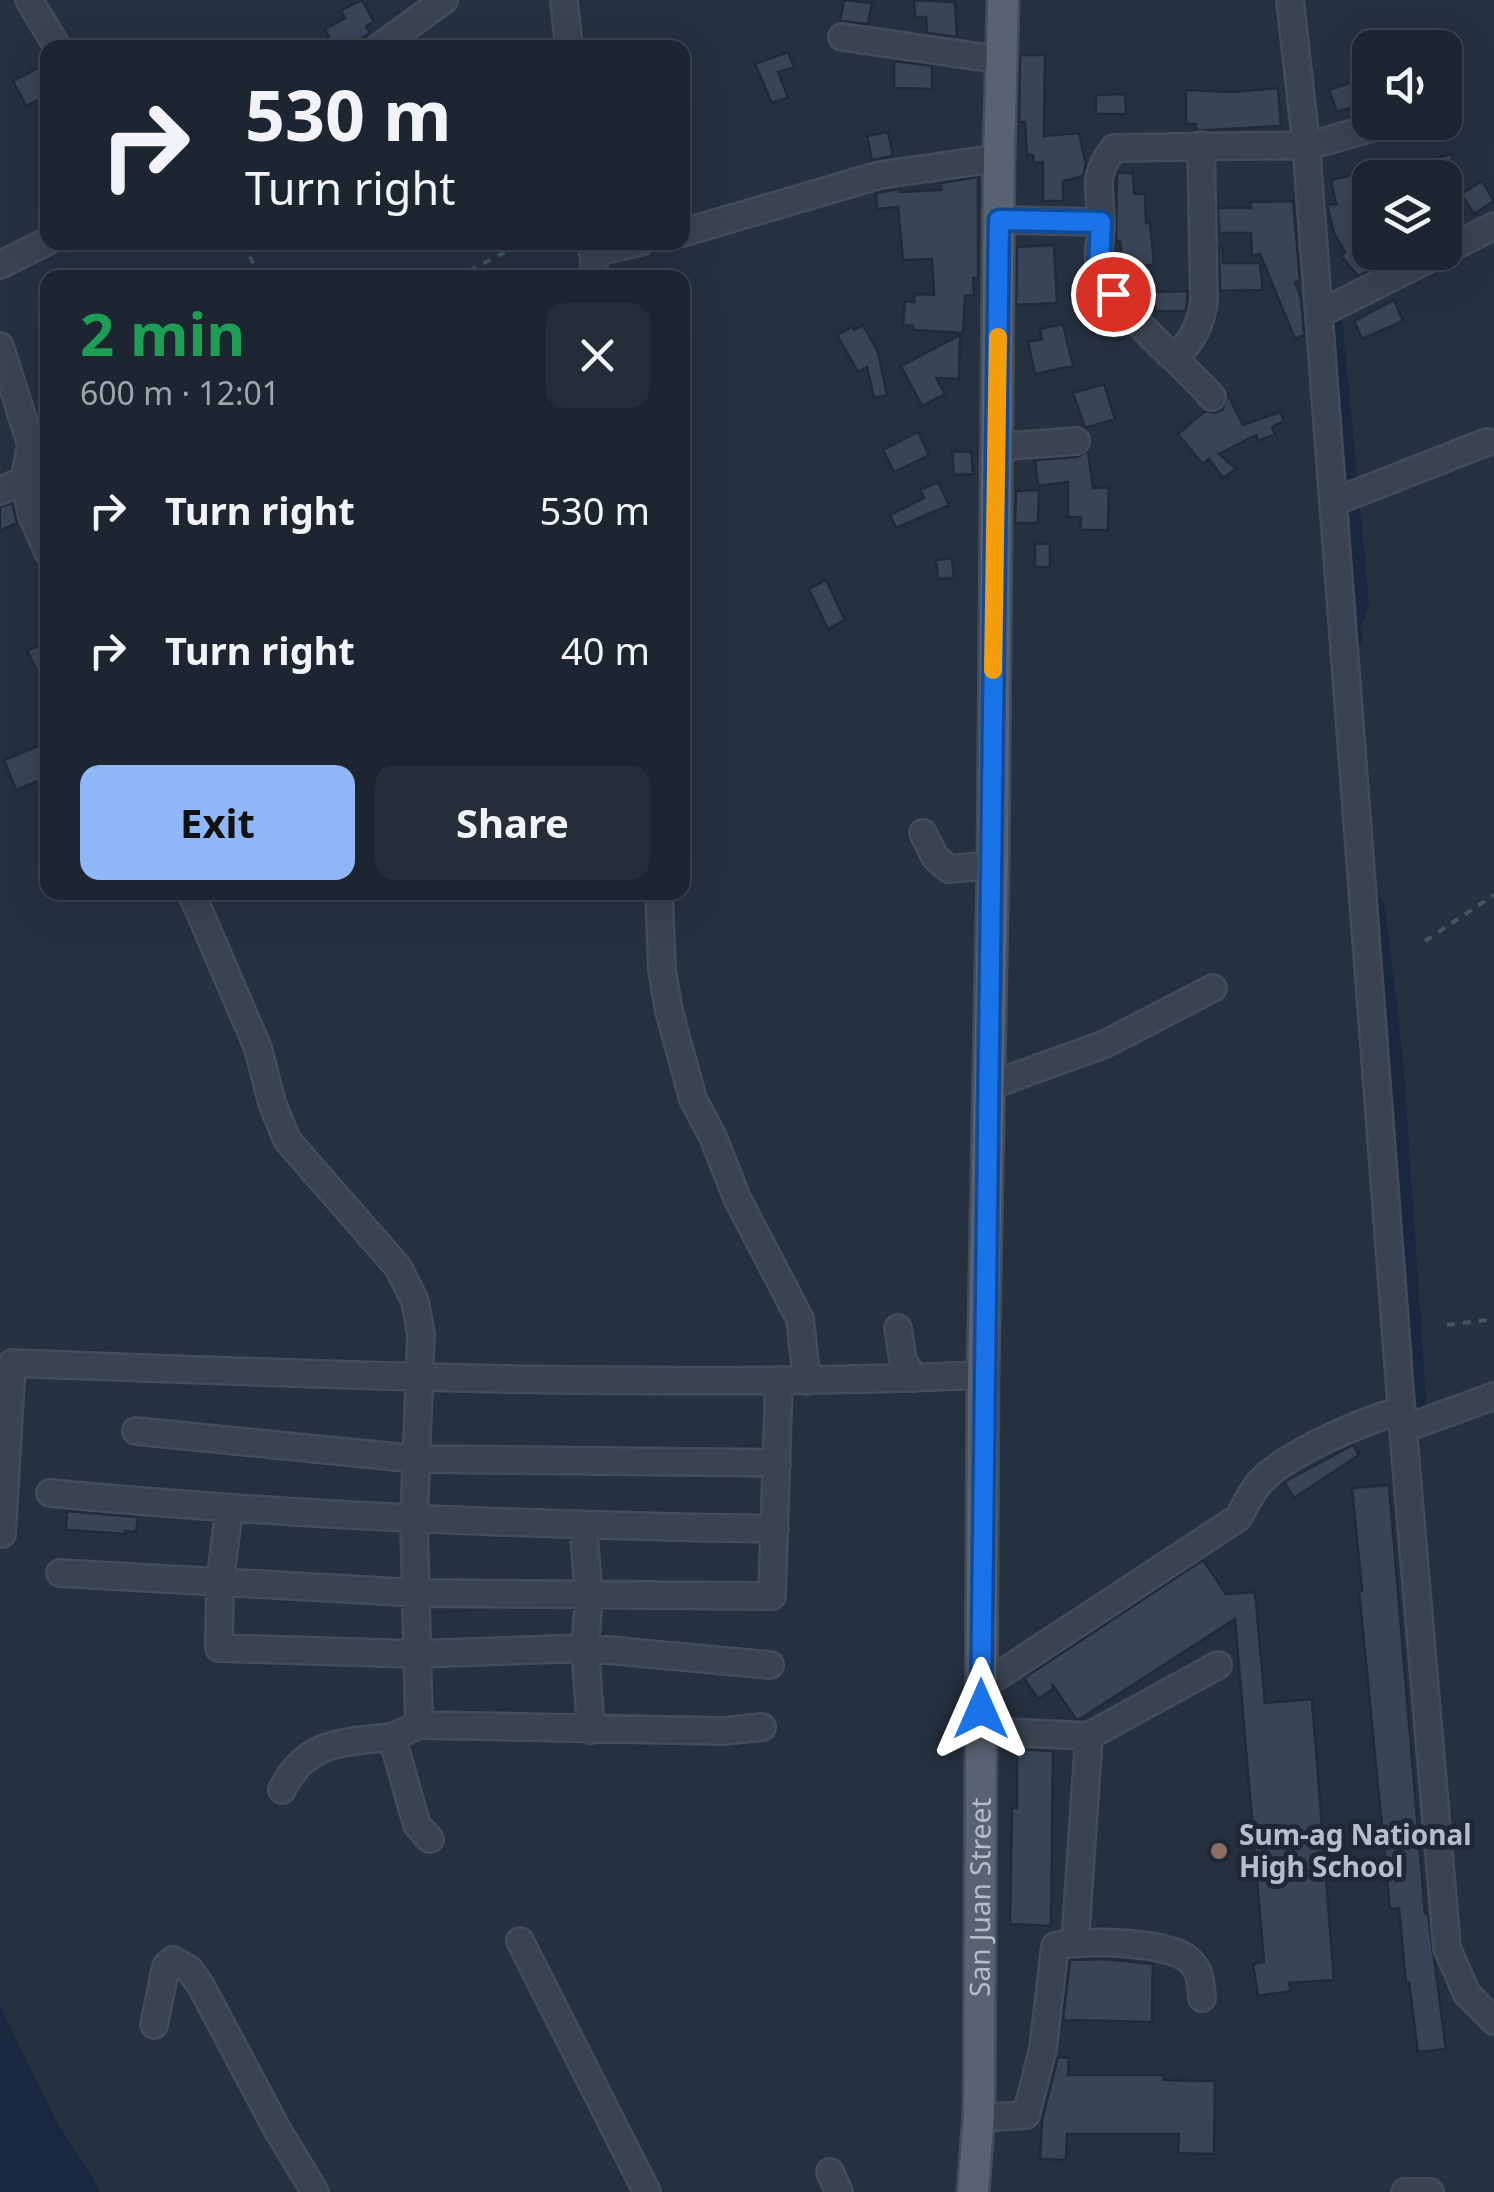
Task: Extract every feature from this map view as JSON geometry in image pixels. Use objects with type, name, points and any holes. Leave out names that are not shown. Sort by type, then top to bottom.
[{"type":"main road","name":"San Juan Street","points":[[973,2192],[979,2113],[982,1375],[994,865],[998,158],[1003,0]]},
{"type":"street","points":[[29,0],[53,40]]},
{"type":"street","points":[[389,40],[444,0]]},
{"type":"street","points":[[564,0],[569,40]]},
{"type":"street","points":[[1290,0],[1314,144],[1328,310],[1447,1948],[1467,1994],[1494,2022]]},
{"type":"street","points":[[842,37],[1002,60]]},
{"type":"street","points":[[1212,397],[1113,294],[1099,266],[1100,166],[1114,148],[1314,144],[1352,133]]},
{"type":"street","points":[[1176,358],[1196,330],[1204,301],[1200,145]]},
{"type":"street","points":[[690,231],[880,175],[998,158]]},
{"type":"street","points":[[999,220],[1101,222]]},
{"type":"street","points":[[1462,243],[1494,226]]},
{"type":"street","points":[[0,265],[40,245]]},
{"type":"street","points":[[593,258],[617,250]]},
{"type":"street","points":[[1328,310],[1408,270]]},
{"type":"street","points":[[0,346],[31,446],[24,480],[40,534]]},
{"type":"street","points":[[996,447],[1076,441]]},
{"type":"street","points":[[1339,501],[1486,442]]},
{"type":"street","points":[[0,492],[24,480]]},
{"type":"street","points":[[923,833],[934,857],[950,869],[994,865]]},
{"type":"street","points":[[194,900],[258,1048],[272,1103],[287,1140],[398,1268],[415,1301],[422,1334],[414,1520],[419,1726]]},
{"type":"street","points":[[659,900],[668,1011],[689,1085],[736,1198],[800,1318],[807,1381]]},
{"type":"street","points":[[989,1086],[1105,1044],[1213,988]]},
{"type":"street","points":[[898,1328],[903,1360],[913,1378]]},
{"type":"street","points":[[2,1534],[12,1363],[419,1378],[807,1381],[982,1375]]},
{"type":"street","points":[[60,1574],[418,1592],[772,1596],[778,1380]]},
{"type":"street","points":[[981,1688],[1238,1518],[1259,1482],[1277,1466],[1369,1420],[1411,1421],[1494,1396]]},
{"type":"street","points":[[136,1431],[417,1459],[777,1463]]},
{"type":"street","points":[[50,1493],[229,1510],[414,1520],[775,1529]]},
{"type":"street","points":[[229,1510],[220,1583],[219,1648],[415,1654],[585,1648],[770,1665]]},
{"type":"street","points":[[583,1526],[589,1596],[585,1648],[591,1730]]},
{"type":"street","points":[[980,1731],[1089,1736],[1218,1665]]},
{"type":"street","points":[[282,1790],[300,1760],[321,1748],[392,1737],[419,1726],[724,1731],[762,1727]]},
{"type":"street","points":[[1074,1944],[1089,1736]]},
{"type":"street","points":[[392,1737],[417,1824],[430,1840]]},
{"type":"street","points":[[520,1941],[647,2192]]},
{"type":"street","points":[[979,2113],[995,2117],[1026,2115],[1043,2049],[1052,1948],[1058,1944],[1170,1949],[1185,1956],[1199,1973],[1202,1998]]},
{"type":"street","points":[[154,2024],[166,1966],[173,1960],[181,1963],[200,1986],[315,2192]]},
{"type":"street","points":[[1405,2192],[1430,2192]]},
{"type":"path","points":[[471,270],[509,250]]},
{"type":"path","points":[[1425,941],[1494,895]]},
{"type":"path","points":[[1447,1325],[1494,1319]]},
{"type":"water","points":[[0,2006],[56,2120],[101,2192],[0,2192]]},
{"type":"building","points":[[362,0],[374,22],[366,26],[370,33],[358,40],[324,40],[329,37],[325,29],[345,18],[341,10]]},
{"type":"building","points":[[844,0],[872,3],[868,24],[840,21]]},
{"type":"building","points":[[914,0],[955,2],[957,37],[927,33],[926,17],[915,17]]},
{"type":"building","points":[[788,52],[794,67],[778,72],[788,97],[772,103],[755,64]]},
{"type":"building","points":[[1020,55],[1045,55],[1044,136],[1079,133],[1086,165],[1083,176],[1063,181],[1063,201],[1043,201],[1043,162],[1034,163],[1033,155],[1027,155],[1025,122],[1019,122]]},
{"type":"building","points":[[894,61],[932,66],[932,89],[894,88]]},
{"type":"building","points":[[40,67],[40,99],[26,106],[13,81]]},
{"type":"building","points":[[1352,82],[1352,107],[1337,112],[1329,90]]},
{"type":"building","points":[[1278,88],[1281,126],[1196,130],[1196,124],[1186,124],[1186,90],[1234,92]]},
{"type":"building","points":[[1125,94],[1126,114],[1096,114],[1096,95]]},
{"type":"building","points":[[888,132],[893,156],[872,160],[867,136]]},
{"type":"building","points":[[1451,154],[1453,160],[1430,160]]},
{"type":"building","points":[[1117,173],[1133,173],[1134,194],[1145,194],[1154,265],[1123,267],[1120,241],[1116,241]]},
{"type":"building","points":[[1352,175],[1352,269],[1341,256],[1345,252],[1334,233],[1327,205],[1336,204],[1331,180]]},
{"type":"building","points":[[978,177],[978,278],[973,278],[974,295],[965,296],[963,333],[913,330],[913,326],[903,325],[905,301],[914,302],[915,294],[934,295],[932,259],[903,260],[898,207],[877,209],[876,193],[941,190],[941,183]]},
{"type":"building","points":[[1482,181],[1494,201],[1474,214],[1462,193]]},
{"type":"building","points":[[1293,201],[1300,281],[1295,282],[1301,298],[1304,335],[1295,339],[1260,254],[1252,256],[1251,233],[1219,233],[1218,208],[1251,208],[1251,202]]},
{"type":"building","points":[[1054,245],[1057,303],[1016,305],[1017,247]]},
{"type":"building","points":[[1219,248],[1223,248],[1223,263],[1260,263],[1263,290],[1220,291]]},
{"type":"building","points":[[1188,291],[1186,311],[1155,311],[1155,292]]},
{"type":"building","points":[[1394,300],[1403,321],[1362,339],[1354,321]]},
{"type":"building","points":[[1063,324],[1073,366],[1035,374],[1028,342],[1042,339],[1040,329]]},
{"type":"building","points":[[863,325],[878,352],[887,395],[874,398],[867,367],[858,372],[837,335]]},
{"type":"building","points":[[960,335],[959,379],[936,378],[945,394],[922,406],[901,366]]},
{"type":"building","points":[[1104,384],[1115,419],[1085,428],[1073,393]]},
{"type":"building","points":[[1228,395],[1243,425],[1280,412],[1284,421],[1272,427],[1275,434],[1258,441],[1256,435],[1219,454],[1236,469],[1223,478],[1209,459],[1203,464],[1178,434],[1205,411],[1222,410]]},
{"type":"building","points":[[918,432],[929,455],[894,472],[883,450]]},
{"type":"building","points":[[971,451],[973,474],[954,475],[952,452]]},
{"type":"building","points":[[1088,451],[1093,488],[1109,488],[1108,530],[1080,530],[1081,517],[1068,517],[1068,482],[1038,486],[1035,460],[1077,457]]},
{"type":"building","points":[[938,482],[949,505],[896,528],[890,515],[924,498],[920,490]]},
{"type":"building","points":[[1039,490],[1038,523],[1015,523],[1016,491]]},
{"type":"building","points":[[12,503],[17,523],[0,531],[0,507]]},
{"type":"building","points":[[1035,544],[1050,544],[1050,567],[1035,567]]},
{"type":"building","points":[[952,558],[954,578],[938,579],[936,560]]},
{"type":"building","points":[[826,580],[845,620],[828,629],[809,589]]},
{"type":"building","points":[[40,645],[40,677],[27,651]]},
{"type":"building","points":[[40,745],[40,780],[16,790],[4,760]]},
{"type":"building","points":[[1353,1445],[1359,1455],[1294,1498],[1284,1482]]},
{"type":"building","points":[[1389,1485],[1425,1914],[1446,2049],[1418,2052],[1409,1983],[1406,1984],[1399,1908],[1390,1909],[1352,1488]]},
{"type":"building","points":[[67,1511],[138,1517],[136,1532],[66,1530]]},
{"type":"building","points":[[1203,1560],[1226,1594],[1255,1592],[1265,1703],[1312,1699],[1334,1980],[1289,1983],[1291,1991],[1258,1996],[1253,1964],[1264,1962],[1235,1619],[1080,1719],[1076,1719],[1052,1684],[1053,1689],[1038,1699],[1024,1678]]},
{"type":"building","points":[[1017,1749],[1053,1751],[1051,1926],[1010,1924]]},
{"type":"building","points":[[1070,1960],[1153,1964],[1152,2022],[1063,2020]]},
{"type":"building","points":[[1058,2057],[1069,2058],[1068,2075],[1164,2075],[1164,2080],[1215,2081],[1214,2154],[1178,2153],[1179,2134],[1067,2134],[1066,2160],[1040,2159],[1042,2120]]},
{"type":"waterway","points":[[1330,296],[1359,603],[1351,625],[1352,639]]},
{"type":"waterway","points":[[1375,907],[1393,1059],[1418,1428]]},
{"type":"slow traffic","points":[[993,670],[998,337]]},
{"type":"place","name":"Sum-ag National High School","points":[[1219,1851]]},
{"type":"route","points":[[981,1709],[982,1375],[994,865],[999,220],[1101,222],[1099,266],[1113,294]]}]
